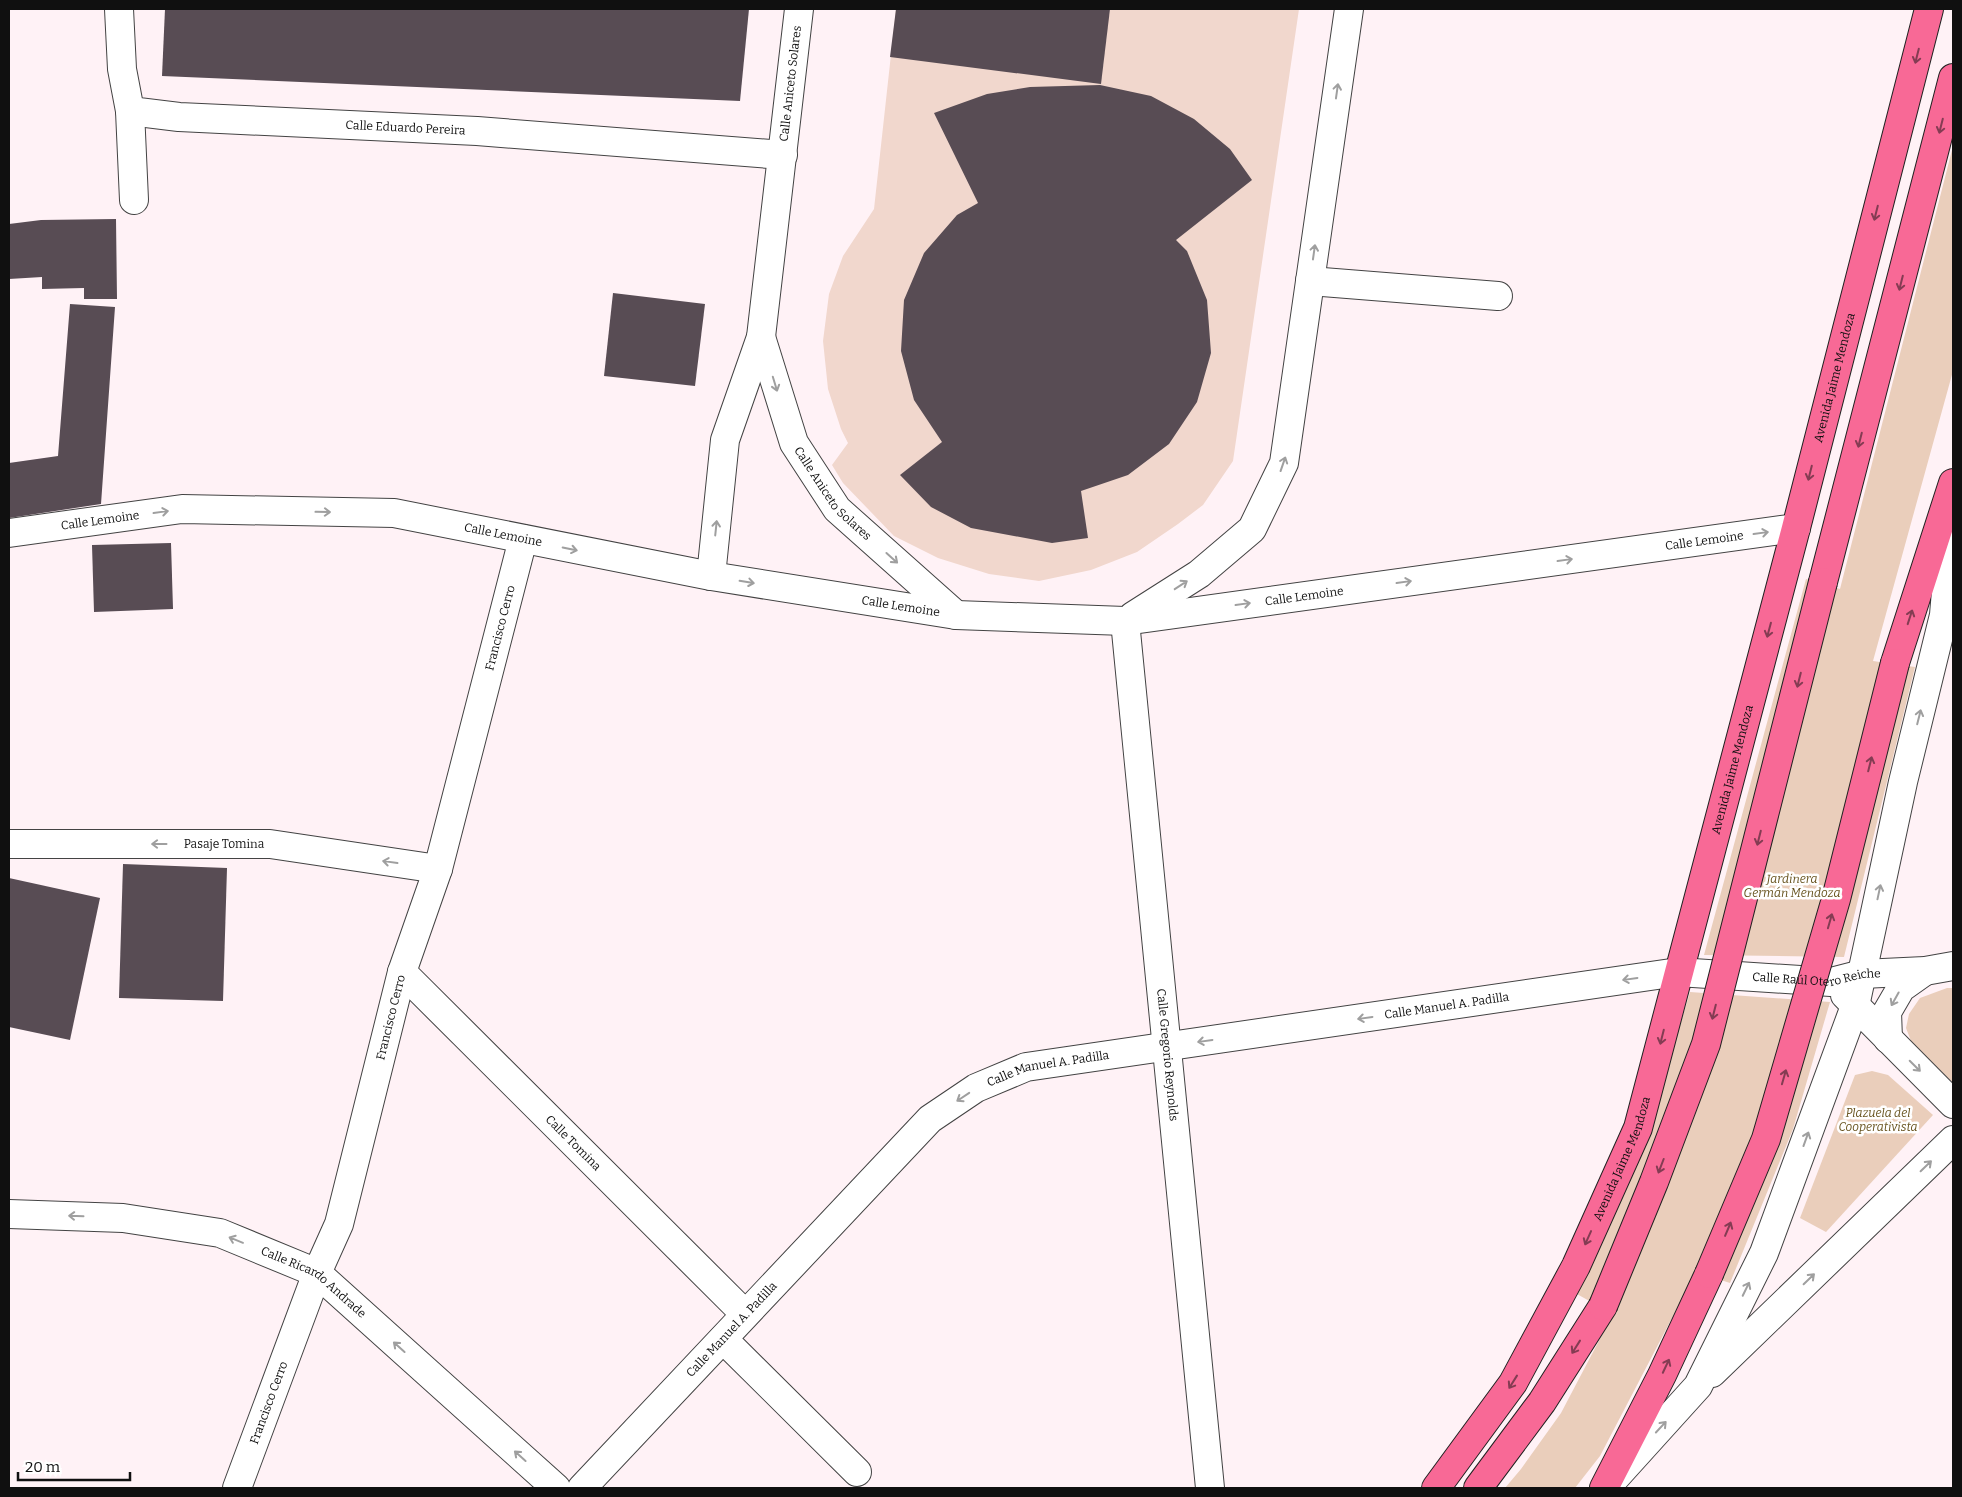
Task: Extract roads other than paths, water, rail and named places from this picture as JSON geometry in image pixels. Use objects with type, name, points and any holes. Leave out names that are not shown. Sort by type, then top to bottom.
[{"type":"main road","name":"Avenida Jaime Mendoza","points":[[1436,1488],[1513,1383],[1576,1266],[1638,1128],[1796,528],[1929,9]]},
{"type":"main road","points":[[1478,1488],[1542,1402],[1602,1306],[1654,1182],[1706,1044],[1953,78]]},
{"type":"main road","points":[[1605,1488],[1709,1274],[1766,1139],[1836,899],[1895,664],[1953,483]]},
{"type":"street","points":[[119,9],[122,69],[130,111],[134,200]]},
{"type":"street","name":"Calle Aniceto Solares","points":[[711,576],[725,440],[761,337],[799,9]]},
{"type":"street","points":[[1126,621],[1199,574],[1252,529],[1284,463],[1349,9]]},
{"type":"street","name":"Calle Eduardo Pereira","points":[[130,111],[179,117],[477,131],[783,155]]},
{"type":"street","points":[[1310,281],[1498,296]]},
{"type":"street","name":"Calle Aniceto Solares","points":[[761,337],[794,442],[837,509],[956,615]]},
{"type":"street","points":[[1698,1386],[1764,1253],[1855,1006],[1902,782],[1944,615],[1953,507]]},
{"type":"street","name":"Calle Lemoine","points":[[9,534],[182,509],[394,514],[711,576],[956,615],[1126,621],[1796,528]]},
{"type":"street","name":"Francisco Cerro","points":[[237,1488],[317,1273],[339,1224],[402,972],[438,869],[523,539]]},
{"type":"street","name":"Calle Gregorio Reynolds","points":[[1126,621],[1210,1488]]},
{"type":"street","name":"Pasaje Tomina","points":[[9,844],[270,844],[438,869]]},
{"type":"street","name":"Calle Raúl Otero Reiche","points":[[1678,972],[1831,982],[1862,974],[1925,971],[1953,966]]},
{"type":"street","points":[[1888,1039],[1887,1012],[1901,988],[1925,971]]},
{"type":"street","name":"Calle Tomina","points":[[402,972],[745,1314]]},
{"type":"street","name":"Calle Manuel A. Padilla","points":[[582,1488],[930,1119],[976,1088],[1026,1067],[1678,972]]},
{"type":"street","points":[[1831,982],[1953,1104]]},
{"type":"street","points":[[1605,1488],[1698,1386],[1953,1140]]},
{"type":"street","name":"Calle Ricardo Andrade","points":[[9,1214],[123,1218],[220,1233],[317,1273],[556,1488]]},
{"type":"street","points":[[723,1339],[857,1472]]},
{"type":"park label","name":"Jardinera Germán Mendoza","points":[[1792,886]]},
{"type":"park label","name":"Plazuela del Cooperativista","points":[[1878,1120]]}]
